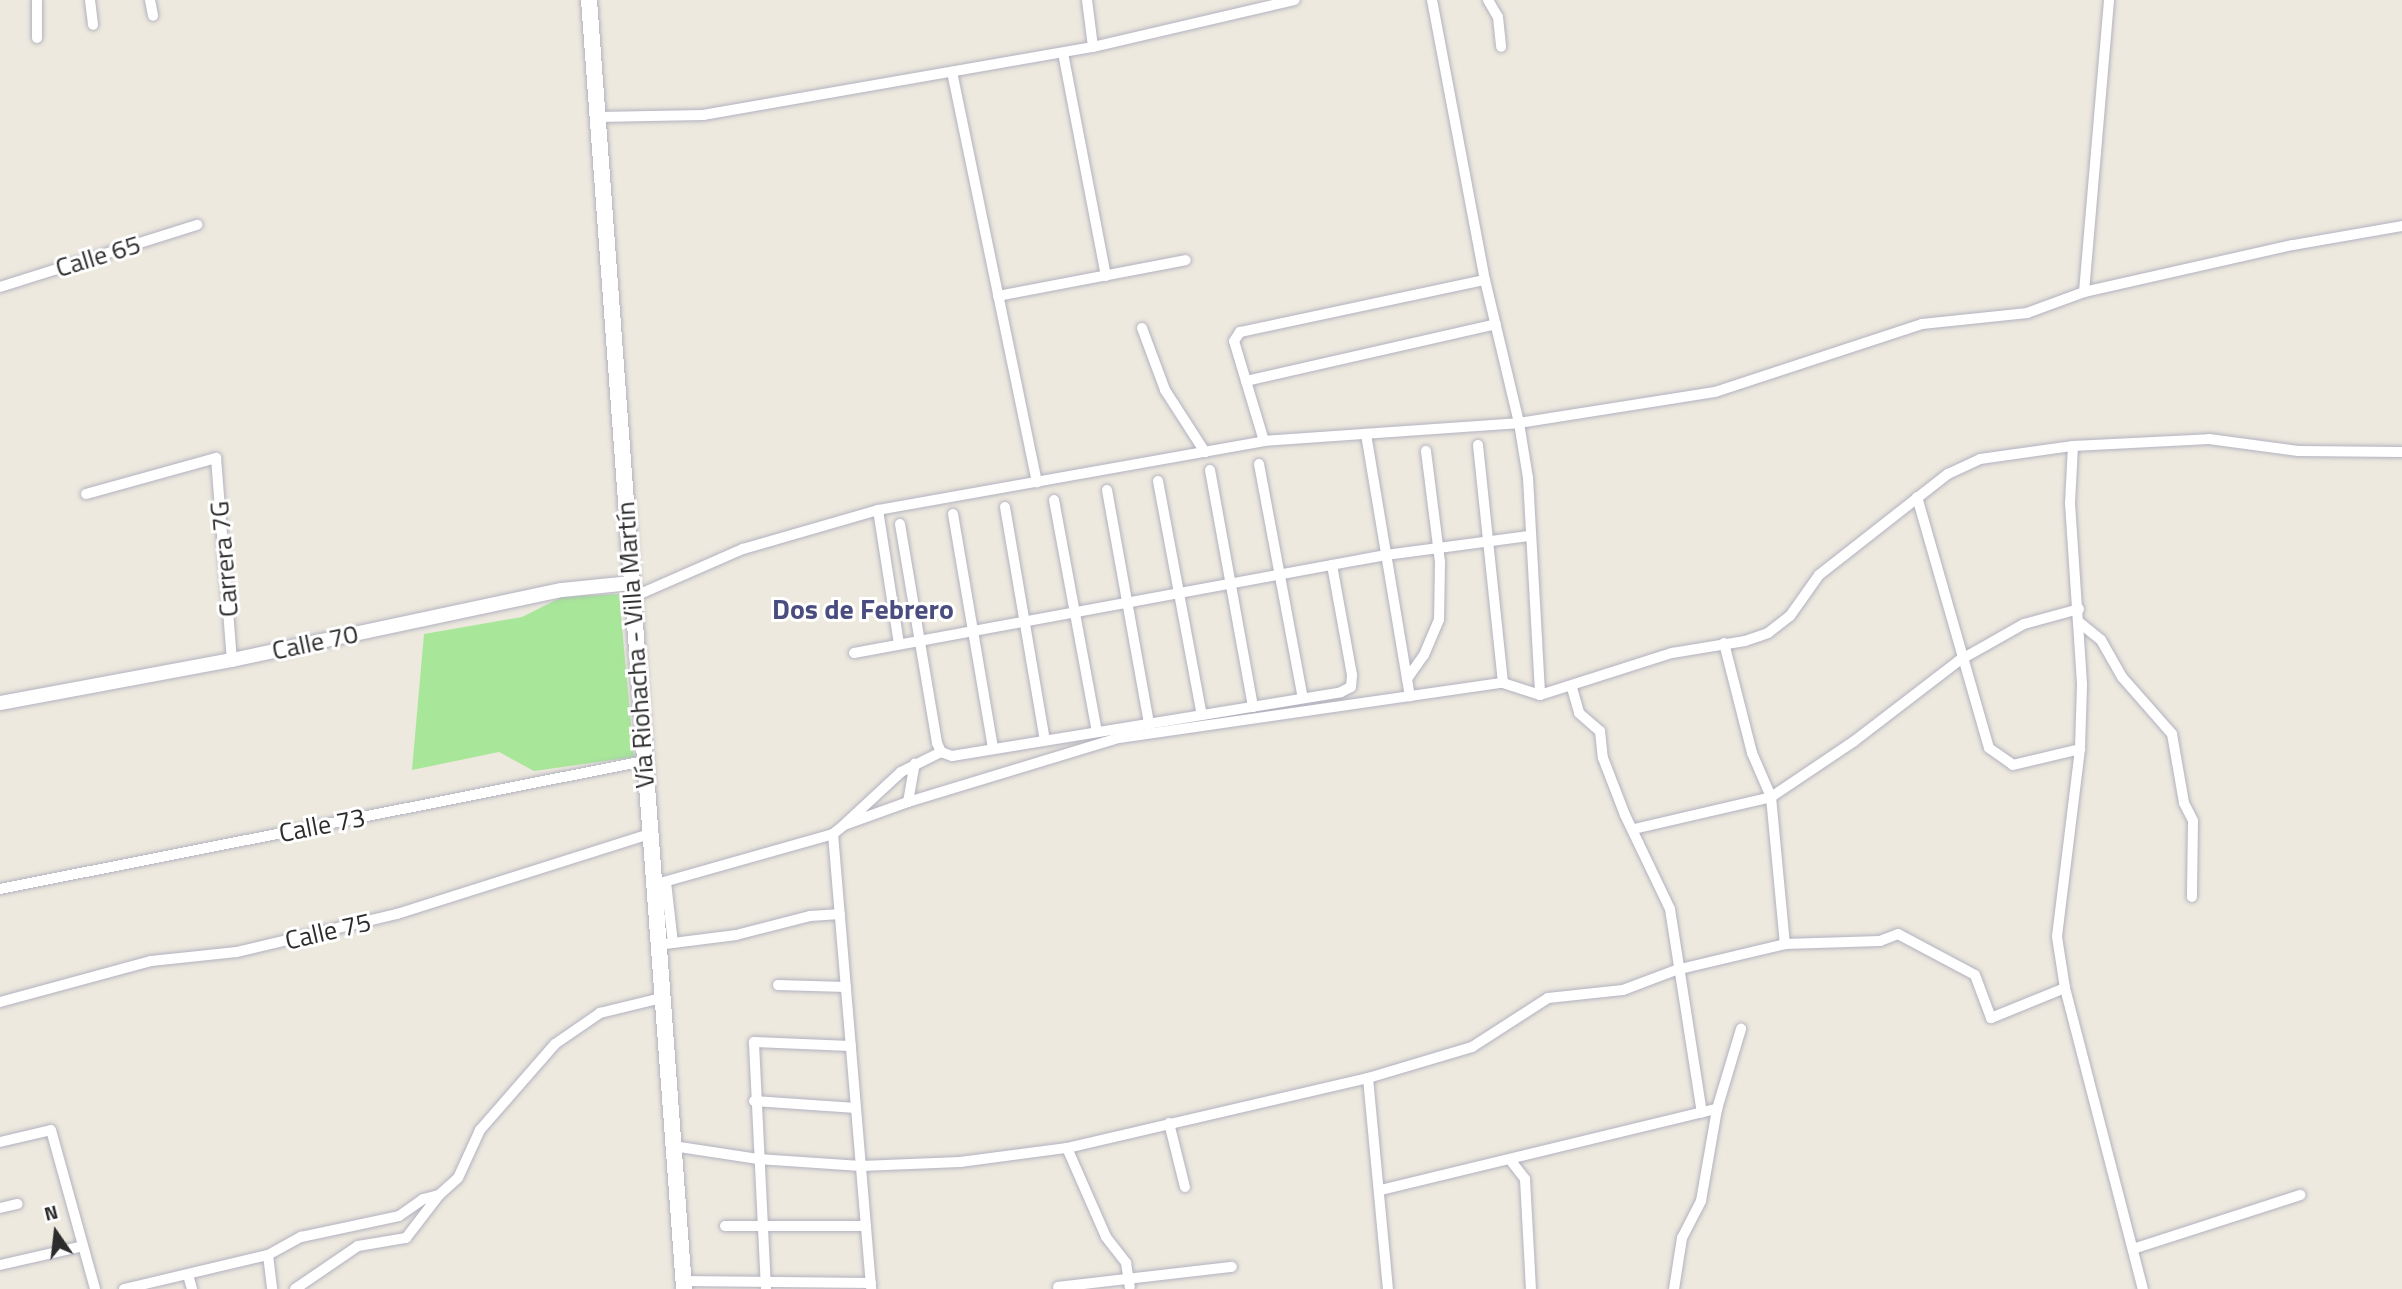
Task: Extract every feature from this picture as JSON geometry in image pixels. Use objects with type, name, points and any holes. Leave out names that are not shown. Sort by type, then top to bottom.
[{"type":"main road","name":"Vía Riohacha - Villa Martín","points":[[589,0],[649,834],[660,884],[665,944],[661,998],[683,1285]]},
{"type":"street","points":[[37,0],[37,38]]},
{"type":"street","points":[[90,0],[93,25]]},
{"type":"street","points":[[150,0],[153,16]]},
{"type":"street","points":[[1087,0],[1093,47]]},
{"type":"street","points":[[597,117],[703,115],[1063,53],[1295,0]]},
{"type":"street","points":[[1432,0],[1485,280],[1519,423],[1530,536],[1540,695]]},
{"type":"street","points":[[1488,0],[1497,17],[1501,47]]},
{"type":"street","points":[[2084,292],[2109,0]]},
{"type":"street","points":[[1063,53],[1106,276]]},
{"type":"street","points":[[952,72],[1037,482]]},
{"type":"street","name":"Calle 65","points":[[0,287],[197,225]]},
{"type":"street","points":[[632,590],[743,549],[878,510],[1264,441],[1519,423],[1715,393],[1922,324],[2026,313],[2084,292],[2293,245],[2402,226]]},
{"type":"street","points":[[998,296],[1186,260]]},
{"type":"street","points":[[1264,441],[1234,341],[1240,331],[1485,280]]},
{"type":"street","points":[[1246,381],[1496,324]]},
{"type":"street","points":[[1142,328],[1165,390],[1205,452]]},
{"type":"street","points":[[1366,434],[1410,696]]},
{"type":"street","points":[[844,825],[908,802],[1119,738],[1503,683],[1540,695],[1572,688],[1672,653],[1768,633],[1790,616],[1819,575],[1948,474],[1980,459],[2073,446],[2208,439],[2298,451],[2402,452]]},
{"type":"street","points":[[1478,445],[1503,683]]},
{"type":"street","points":[[2073,446],[2070,503],[2080,623],[2080,749],[2057,937],[2065,988],[2143,1289]]},
{"type":"street","points":[[1407,679],[1424,655],[1439,620],[1438,548],[1426,451]]},
{"type":"street","name":"Carrera 7G","points":[[86,494],[216,458],[232,660]]},
{"type":"street","points":[[1259,464],[1303,698]]},
{"type":"street","points":[[1210,470],[1253,706]]},
{"type":"street","points":[[1158,481],[1202,715]]},
{"type":"street","points":[[1107,490],[1149,724]]},
{"type":"street","points":[[1917,498],[1924,511],[1960,660],[1989,748],[2013,765],[2080,749]]},
{"type":"street","points":[[1054,500],[1077,612],[1097,732]]},
{"type":"street","points":[[1005,507],[1045,741]]},
{"type":"street","points":[[878,510],[899,644]]},
{"type":"street","points":[[953,514],[993,749]]},
{"type":"street","points":[[900,524],[917,641],[942,752]]},
{"type":"street","points":[[855,653],[1386,555],[1530,536]]},
{"type":"street","points":[[660,884],[833,834],[887,782],[915,764],[942,752],[952,756],[1303,698],[1351,687],[1332,565]]},
{"type":"street","name":"Calle 70","points":[[0,703],[232,660],[538,595],[632,590]]},
{"type":"street","points":[[1634,829],[1771,797],[1853,742],[1960,660],[2024,624],[2079,609]]},
{"type":"street","points":[[2080,623],[2102,640],[2122,677],[2172,734],[2184,803],[2193,821],[2192,897]]},
{"type":"street","points":[[1724,643],[1752,752],[1771,797],[1785,944]]},
{"type":"street","points":[[1572,688],[1579,713],[1600,731],[1603,758],[1655,886],[1670,909],[1676,970],[1702,1113]]},
{"type":"street","name":"Calle 73","points":[[0,889],[644,761]]},
{"type":"street","points":[[908,802],[915,764]]},
{"type":"street","name":"Calle 75","points":[[0,1002],[151,961],[237,952],[397,914],[649,834]]},
{"type":"street","points":[[683,1285],[871,1286],[833,834]]},
{"type":"street","points":[[665,944],[736,935],[810,916],[840,914]]},
{"type":"street","points":[[673,1146],[758,1159],[861,1166],[960,1162],[1067,1148],[1368,1078],[1472,1047],[1548,998],[1623,990],[1676,970],[1785,944],[1866,942],[1898,934],[1975,975],[1991,1018],[2065,988]]},
{"type":"street","points":[[778,985],[846,987]]},
{"type":"street","points":[[295,1289],[358,1246],[406,1238],[439,1195],[458,1178],[480,1130],[555,1045],[600,1013],[661,998]]},
{"type":"street","points":[[1674,1289],[1682,1238],[1701,1201],[1717,1109],[1741,1029]]},
{"type":"street","points":[[766,1285],[754,1101],[754,1042],[851,1046]]},
{"type":"street","points":[[1368,1078],[1381,1190],[1388,1289]]},
{"type":"street","points":[[754,1101],[856,1108]]},
{"type":"street","points":[[1381,1190],[1511,1161],[1717,1109]]},
{"type":"street","points":[[1169,1124],[1185,1187]]},
{"type":"street","points":[[0,1142],[51,1130],[95,1289]]},
{"type":"street","points":[[1067,1148],[1106,1237],[1126,1263],[1130,1286]]},
{"type":"street","points":[[1511,1161],[1525,1179],[1531,1289]]},
{"type":"street","points":[[124,1289],[268,1255],[301,1237],[399,1216],[423,1199],[439,1195]]},
{"type":"street","points":[[2133,1249],[2300,1195]]},
{"type":"street","points":[[0,1208],[18,1204]]},
{"type":"street","points":[[725,1226],[866,1226]]},
{"type":"street","points":[[0,1265],[83,1246]]},
{"type":"street","points":[[268,1255],[272,1289]]},
{"type":"street","points":[[1058,1287],[1130,1286],[1232,1267]]},
{"type":"street","points":[[188,1275],[192,1289]]},
{"type":"green space","points":[[619,594],[634,757],[534,771],[499,752],[412,770],[424,634],[522,617],[562,597]]},
{"type":"district","name":"Dos de Febrero","points":[[863,609]]}]
